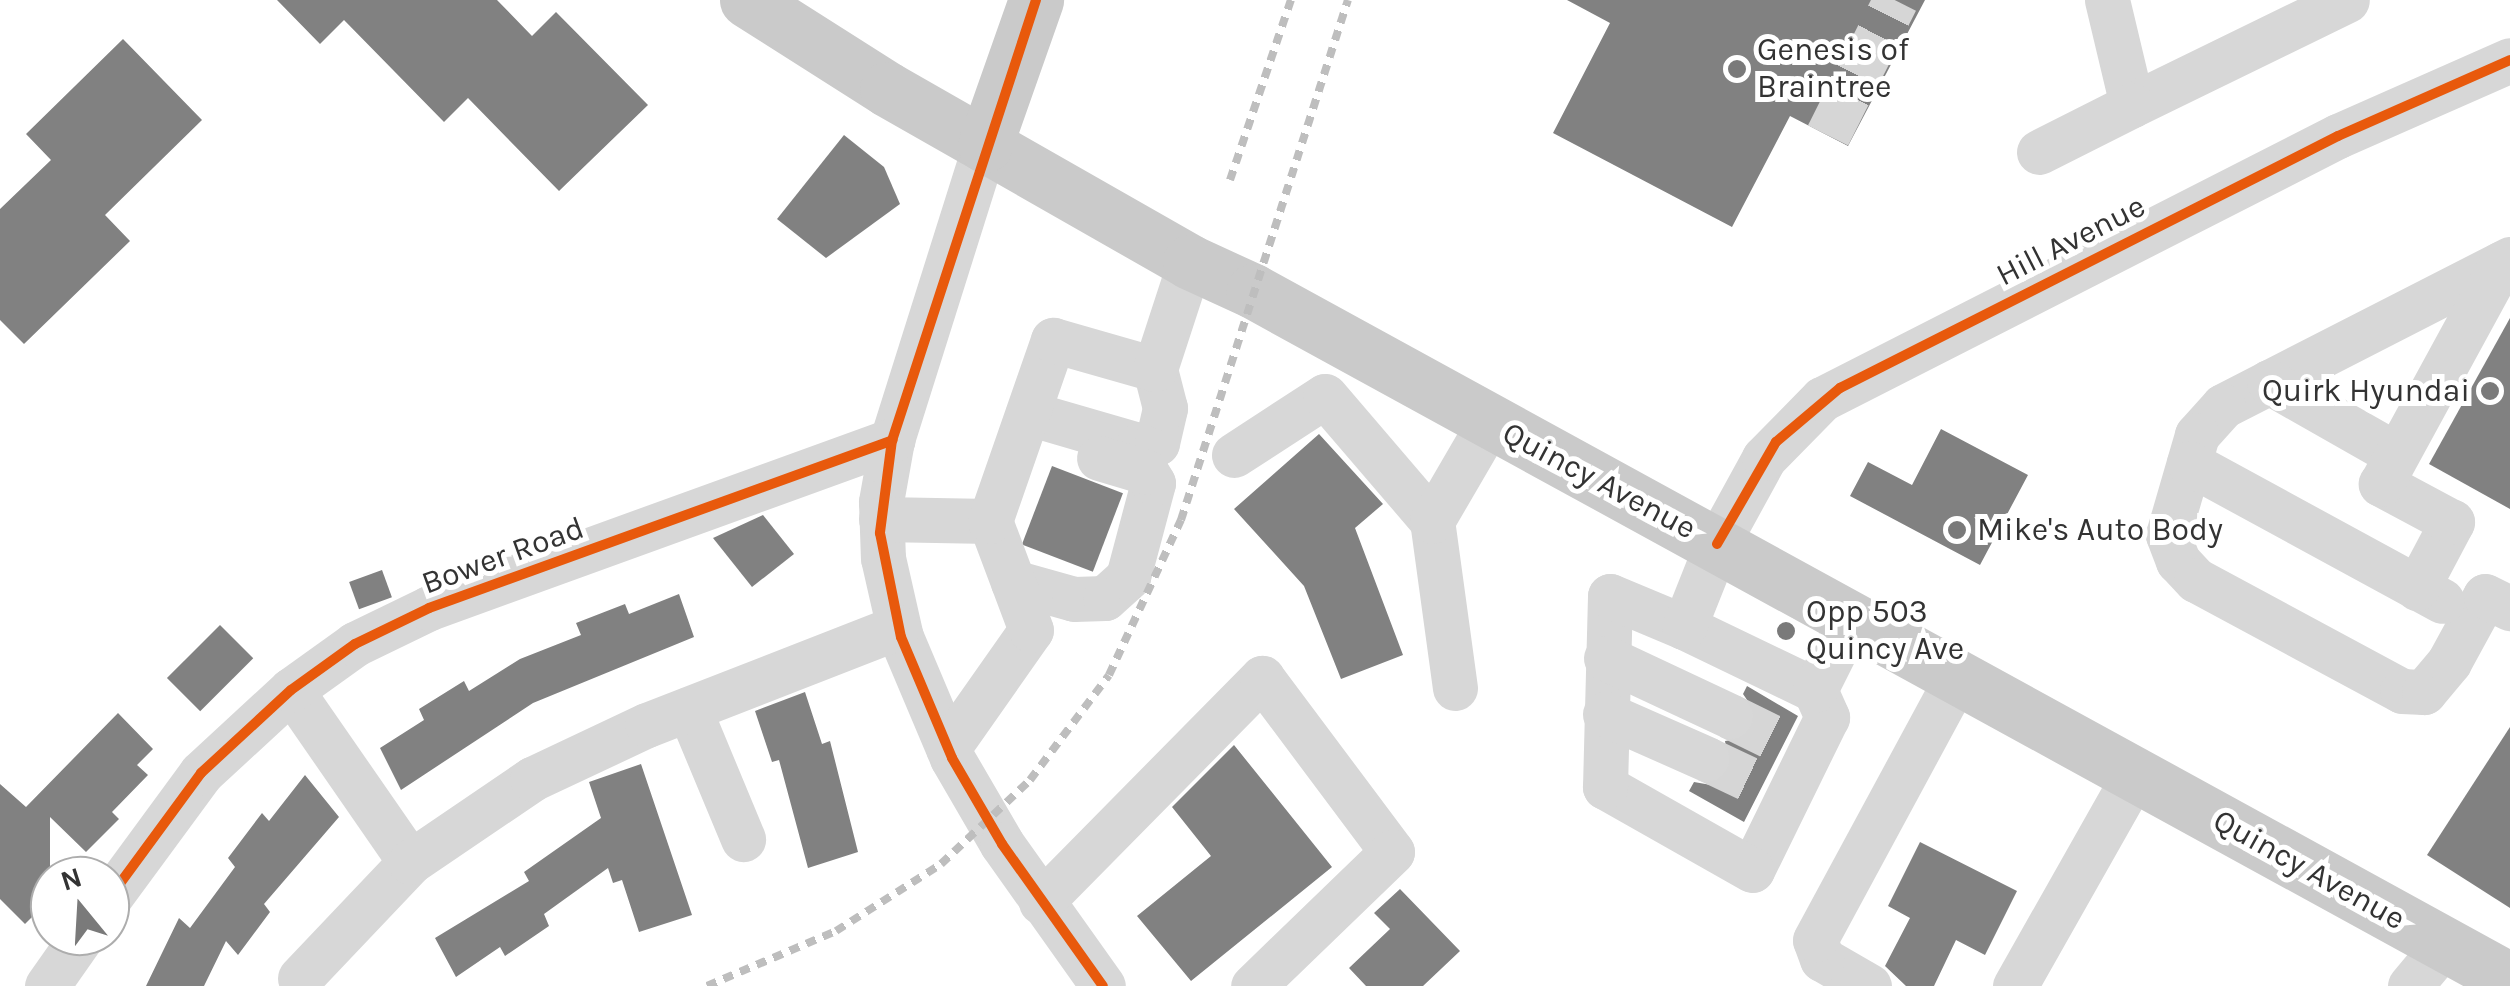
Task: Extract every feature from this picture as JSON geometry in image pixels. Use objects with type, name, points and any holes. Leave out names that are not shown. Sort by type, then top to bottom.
[{"type":"main road","name":"Quincy Avenue","points":[[749,0],[985,145],[1190,262],[1346,342],[2510,980]]},
{"type":"main road","points":[[985,145],[1036,0]]},
{"type":"street","points":[[2108,0],[2132,105]]},
{"type":"street","points":[[2039,152],[2347,0]]},
{"type":"street","name":"Hill Avenue","points":[[1684,627],[1717,544],[1776,442],[1840,388],[2354,128],[2510,60]]},
{"type":"street","points":[[985,145],[892,440],[881,519],[898,626],[948,748],[1029,884],[1103,986]]},
{"type":"street","points":[[1112,455],[1156,442],[1165,408],[1154,369],[1190,262]]},
{"type":"street","points":[[2189,464],[2417,588],[2492,614],[2424,692],[2402,691],[2196,580],[2178,560],[2168,535],[2197,435],[2223,406],[2506,262]]},
{"type":"street","points":[[2417,588],[2452,522],[2381,484],[2506,262]]},
{"type":"street","points":[[948,748],[1032,630],[990,521],[1053,340],[1154,369]]},
{"type":"street","points":[[1234,456],[1325,396],[1346,342]]},
{"type":"street","points":[[2270,382],[2396,454]]},
{"type":"street","points":[[1325,396],[1432,521],[1455,688]]},
{"type":"street","points":[[1013,582],[1074,599],[1105,598],[1128,576],[1153,484],[1112,455],[1025,422]]},
{"type":"street","points":[[1432,521],[1490,423]]},
{"type":"street","name":"Bower Road","points":[[130,870],[201,773],[290,690],[355,644],[430,608],[892,440]]},
{"type":"street","points":[[881,519],[990,521]]},
{"type":"street","points":[[1610,596],[1684,627],[1815,690],[1827,717],[1786,771],[1752,870],[1605,787],[1610,596]]},
{"type":"street","points":[[1815,690],[1851,618]]},
{"type":"street","points":[[300,978],[410,862],[532,779],[689,709],[898,626]]},
{"type":"street","points":[[1869,986],[1822,959],[1815,940],[1958,676]]},
{"type":"street","points":[[1029,884],[1262,678],[1392,852],[1253,986]]},
{"type":"street","points":[[1606,687],[1719,738]]},
{"type":"street","points":[[290,690],[410,862]]},
{"type":"street","points":[[689,709],[742,838]]},
{"type":"street","points":[[2016,986],[2135,774]]},
{"type":"street","points":[[2410,986],[2445,944]]},
{"type":"street","points":[[47,986],[68,956]]},
{"type":"building","points":[[277,0],[497,0],[532,36],[556,12],[648,105],[559,191],[468,98],[444,122],[344,20],[320,44]]},
{"type":"building","name":"Genesis of Braintree","points":[[1567,0],[1925,0],[1848,146],[1790,116],[1732,227],[1553,133],[1610,23]]},
{"type":"building","points":[[123,39],[202,120],[105,215],[130,241],[24,344],[0,320],[0,209],[51,160],[26,134]]},
{"type":"building","points":[[844,135],[884,167],[900,204],[826,258],[777,219]]},
{"type":"building","name":"Quirk Hyundai","points":[[2510,318],[2510,509],[2429,464]]},
{"type":"building","name":"Mike's Auto Body","points":[[1941,429],[2028,475],[1980,565],[1850,496],[1868,462],[1912,485]]},
{"type":"building","points":[[1319,434],[1383,504],[1355,528],[1403,655],[1341,679],[1304,586],[1234,509]]},
{"type":"building","points":[[1052,466],[1123,493],[1093,572],[1022,544]]},
{"type":"building","points":[[763,515],[794,554],[752,587],[713,538]]},
{"type":"building","points":[[382,570],[392,597],[359,609],[349,582]]},
{"type":"building","points":[[679,594],[694,637],[533,703],[401,790],[380,748],[424,720],[419,709],[464,681],[469,691],[520,659],[581,635],[576,623],[625,604],[629,614]]},
{"type":"building","points":[[220,625],[253,658],[200,711],[167,678]]},
{"type":"building","points":[[1747,686],[1798,716],[1744,822],[1689,791],[1694,782],[1711,785],[1730,770],[1725,741],[1744,738],[1754,726],[1756,713],[1743,694]]},
{"type":"building","points":[[805,692],[822,744],[830,741],[858,852],[808,868],[779,760],[772,762],[755,711]]},
{"type":"building","points":[[118,713],[153,749],[137,765],[148,775],[112,812],[119,819],[86,852],[50,817],[50,856],[30,856],[30,919],[25,924],[0,899],[0,784],[26,807]]},
{"type":"building","points":[[2510,727],[2510,908],[2427,855]]},
{"type":"building","points":[[1234,745],[1332,867],[1191,981],[1137,916],[1211,856],[1172,807]]},
{"type":"building","points":[[641,764],[692,915],[639,932],[622,880],[613,883],[608,868],[544,914],[549,926],[505,956],[500,947],[456,977],[435,938],[529,881],[524,872],[601,818],[589,782]]},
{"type":"building","points":[[305,775],[339,817],[264,904],[270,912],[238,955],[226,941],[204,986],[146,986],[179,918],[190,928],[235,867],[228,858],[262,813],[269,821]]},
{"type":"building","points":[[1920,842],[2017,891],[1985,955],[1956,940],[1934,986],[1906,986],[1885,966],[1910,918],[1888,906]]},
{"type":"building","points":[[1400,889],[1460,951],[1423,986],[1366,986],[1349,968],[1390,929],[1374,913]]},
{"type":"tunnel","points":[[1828,135],[1896,0]]},
{"type":"tunnel","points":[[1730,716],[1787,744]]},
{"type":"tunnel","points":[[1707,759],[1764,786]]},
{"type":"railway","points":[[1230,180],[1291,0]]},
{"type":"railway","points":[[707,986],[836,931],[941,864],[1030,780],[1109,675],[1181,520],[1348,0]]},
{"type":"cycle path","points":[[1036,0],[892,440],[880,533],[901,637],[952,758],[1002,844],[1103,986]]},
{"type":"cycle path","points":[[1717,544],[1776,442],[1840,388],[2338,136],[2510,60]]},
{"type":"cycle path","points":[[130,870],[201,773],[291,690],[355,644],[429,608],[892,440]]},
{"type":"place","name":"Genesis of Braintree","points":[[1737,69]]},
{"type":"place","name":"Quirk Hyundai","points":[[2490,391]]},
{"type":"place","name":"Mike's Auto Body","points":[[1957,530]]},
{"type":"place","name":"Opp 503 Quincy Ave","points":[[1786,631]]}]
